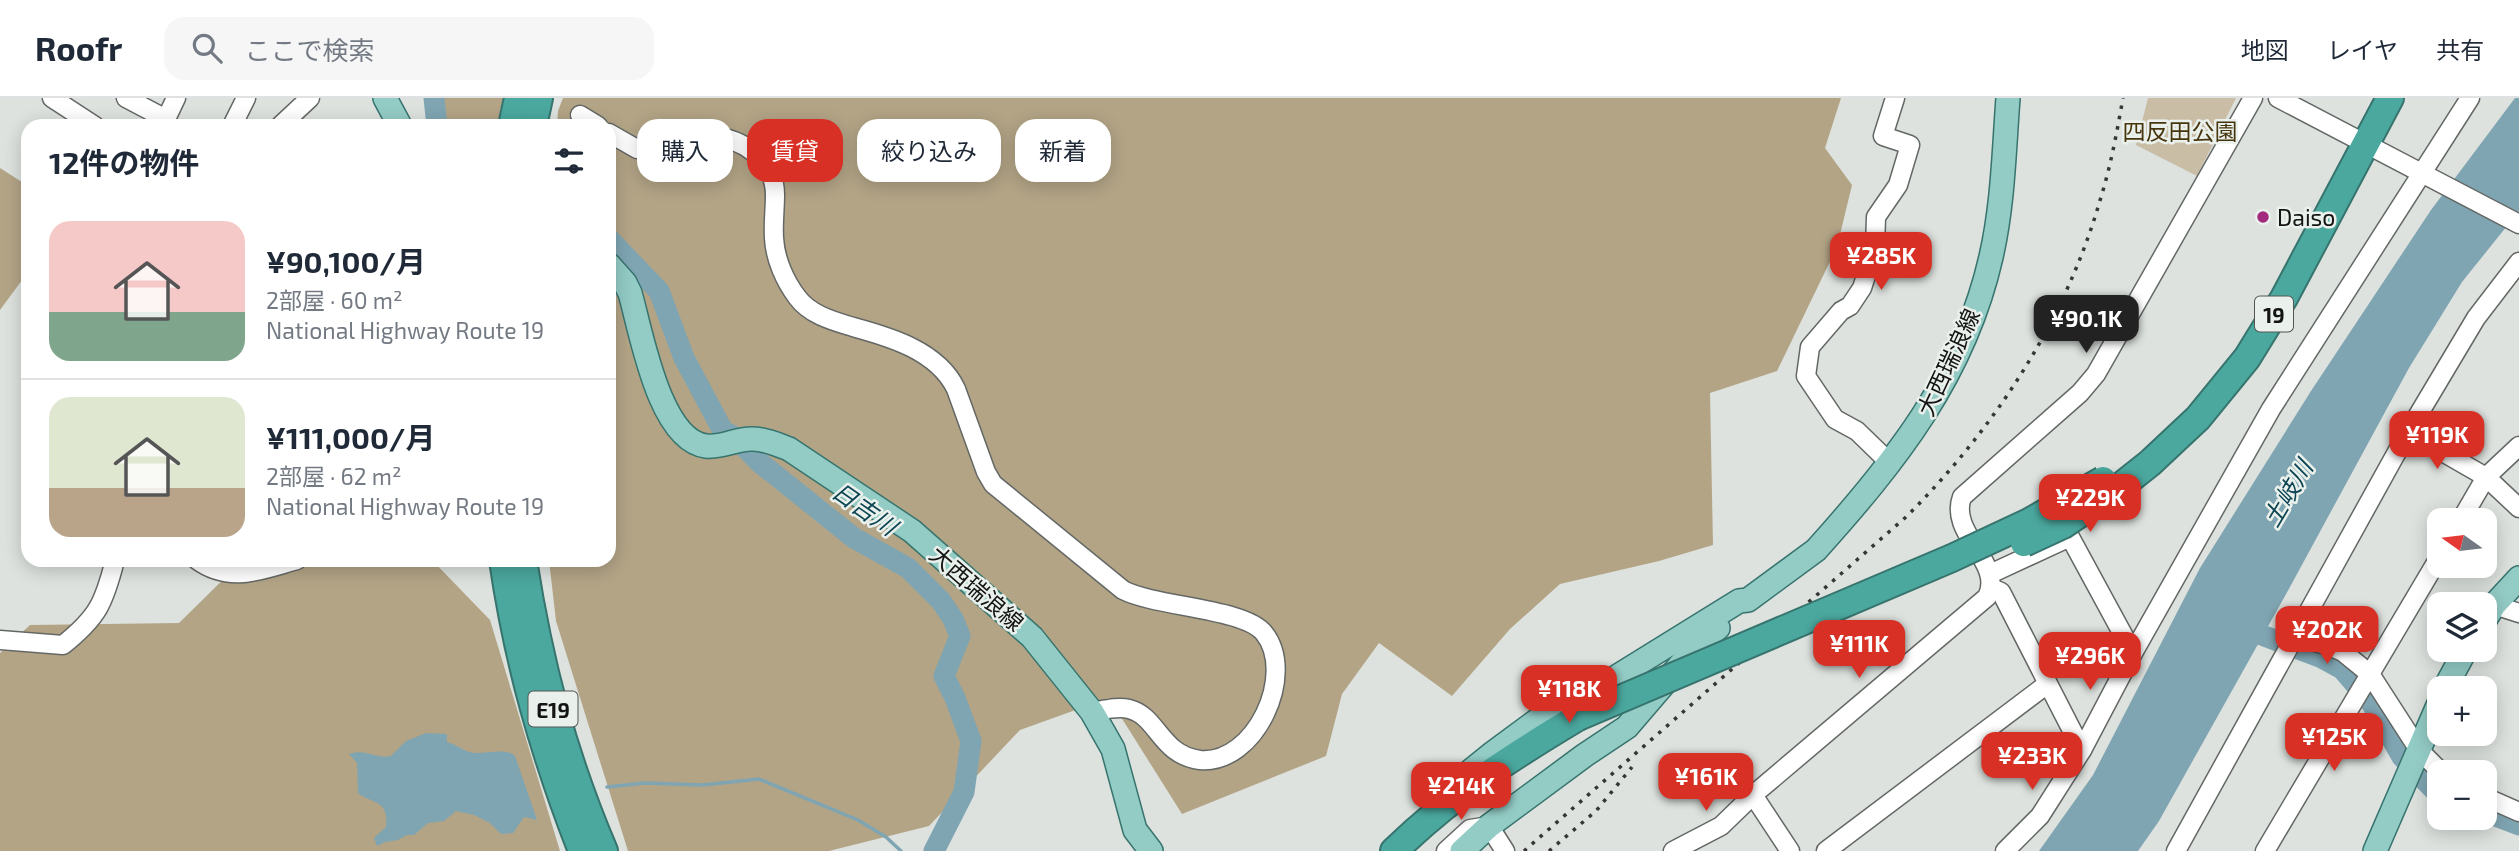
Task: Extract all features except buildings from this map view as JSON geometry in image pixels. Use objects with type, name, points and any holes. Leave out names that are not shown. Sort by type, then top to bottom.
[{"type":"highway","points":[[514,119],[518,98]]},
{"type":"highway","points":[[534,119],[539,98]]},
{"type":"highway","name":"19","points":[[2358,140],[2369,98]]},
{"type":"highway","name":"19","points":[[1394,851],[1439,809],[1521,750],[2107,487],[2193,401],[2225,360],[2358,140],[2390,98]]},
{"type":"highway","name":"E19","points":[[504,567],[528,692],[545,750],[582,851]]},
{"type":"highway","name":"E19","points":[[524,567],[548,693],[582,799],[604,851]]},
{"type":"highway","name":"19","points":[[1421,851],[1488,790],[1582,723]]},
{"type":"main road","points":[[385,98],[396,119]]},
{"type":"main road","name":"大西瑞浪線","points":[[1748,600],[1816,550],[1891,464],[1920,424],[1946,379],[1970,322],[1991,258],[2000,209],[2008,98]]},
{"type":"main road","name":"大西瑞浪線","points":[[616,273],[630,293],[657,386],[671,418],[690,440],[701,446],[716,447],[751,439],[789,449],[912,531],[1032,637],[1092,712],[1113,749],[1135,830],[1151,851]]},
{"type":"main road","points":[[2497,604],[2519,578]]},
{"type":"main road","points":[[1394,851],[1409,829],[1442,794],[1493,753],[1577,694],[1613,679],[1739,601],[1748,600]]},
{"type":"main road","points":[[1463,851],[1489,826],[1627,727],[1699,643],[1744,607],[1748,600]]},
{"type":"main road","points":[[1613,679],[1623,677],[1642,700],[1644,710]]},
{"type":"main road","points":[[2375,851],[2427,731]]},
{"type":"street","points":[[52,98],[84,119]]},
{"type":"street","points":[[126,98],[159,119]]},
{"type":"street","points":[[167,119],[176,98]]},
{"type":"street","points":[[236,119],[246,98]]},
{"type":"street","points":[[288,119],[310,98]]},
{"type":"street","points":[[1891,464],[1857,431],[1835,419],[1806,376],[1810,347],[1857,298],[1862,288],[1875,248],[1876,217],[1898,185],[1910,145],[1883,136],[1895,98]]},
{"type":"street","points":[[2081,750],[2001,592],[1991,581],[1959,517],[1958,506],[1962,496],[2080,393],[2096,374],[2253,98]]},
{"type":"street","points":[[2278,98],[2519,224]]},
{"type":"street","points":[[2005,851],[2040,816],[2081,750],[2270,409],[2470,98]]},
{"type":"street","points":[[580,115],[587,119]]},
{"type":"street","points":[[616,137],[638,149],[710,136],[721,137],[747,147],[764,162],[771,175],[775,194],[774,241],[781,269],[800,301],[812,311],[829,319],[888,337],[913,348],[937,365],[952,379],[957,388],[986,472],[993,484],[1123,590],[1142,597],[1254,623],[1270,641],[1276,656],[1277,677],[1272,695],[1251,736],[1238,748],[1212,760],[1199,760],[1173,751],[1137,712],[1114,708],[1092,712]]},
{"type":"street","points":[[2176,851],[2408,432],[2476,318],[2519,262]]},
{"type":"street","points":[[2408,432],[2486,477],[2519,508]]},
{"type":"street","points":[[2468,508],[2486,477],[2519,446]]},
{"type":"street","points":[[1673,851],[1721,827],[1753,795],[1987,597],[1991,581],[2070,537],[2133,653]]},
{"type":"street","points":[[0,640],[63,645],[93,619],[105,597],[113,567]]},
{"type":"street","points":[[206,567],[231,575],[271,567]]},
{"type":"street","points":[[2265,851],[2427,578]]},
{"type":"street","points":[[2497,612],[2519,613]]},
{"type":"street","points":[[2294,637],[2335,649],[2370,674],[2419,750],[2429,760]]},
{"type":"street","points":[[1826,851],[2046,685]]},
{"type":"street","points":[[1753,795],[1790,851]]},
{"type":"street","points":[[2497,802],[2519,812]]},
{"type":"street","points":[[1446,851],[1470,830],[1489,826],[1505,851]]},
{"type":"street","points":[[1463,851],[1475,845],[1496,851]]},
{"type":"green space","name":"四反田公園","points":[[2148,98],[2236,98],[2197,176],[2136,145]]},
{"type":"shaded area","points":[[444,98],[503,98],[498,119],[445,117]]},
{"type":"shaded area","points":[[563,98],[1841,98],[1825,148],[1852,185],[1837,247],[1777,371],[1710,393],[1713,545],[1659,561],[1560,584],[1510,629],[1452,696],[1379,643],[1342,694],[1326,756],[1182,814],[1109,698],[1020,730],[929,826],[829,851],[628,851],[556,621],[550,567],[616,567],[616,119],[557,119]]},
{"type":"shaded area","points":[[0,168],[21,182],[21,282],[0,310]]},
{"type":"shaded area","points":[[236,567],[439,567],[490,620],[560,851],[0,851],[0,653],[30,625],[179,623]]},
{"type":"water","name":"土岐川","points":[[2515,98],[2519,98],[2519,211],[2462,282],[2409,368],[2159,821],[2138,851],[2039,851],[2093,775],[2200,568],[2311,391],[2431,210]]},
{"type":"water","points":[[426,733],[447,734],[447,742],[469,752],[499,751],[515,756],[537,820],[524,817],[513,833],[501,834],[490,823],[474,815],[456,811],[444,821],[428,823],[414,835],[377,846],[374,838],[386,827],[385,812],[379,804],[358,793],[357,763],[349,754],[360,752],[391,756],[406,741]]},
{"type":"waterway","name":"日吉川","points":[[434,98],[436,119]]},
{"type":"waterway","name":"日吉川","points":[[616,246],[659,291],[684,358],[723,431],[735,437],[759,462],[854,538],[908,568],[941,601],[953,619],[960,636],[944,676],[971,741],[964,792],[934,851]]},
{"type":"waterway","points":[[2238,626],[2322,658],[2342,669],[2372,704],[2402,757],[2427,783]]},
{"type":"waterway","points":[[607,787],[645,783],[703,785],[759,779],[858,820],[886,837],[901,851]]},
{"type":"waterway","points":[[2497,817],[2519,825]]},
{"type":"railway","points":[[1524,851],[1906,517],[1969,447],[2024,370],[2068,286],[2105,185],[2123,98]]},
{"type":"railway","points":[[1549,851],[1596,811],[1632,767]]},
{"type":"place","name":"Daiso","points":[[2263,217]]}]
